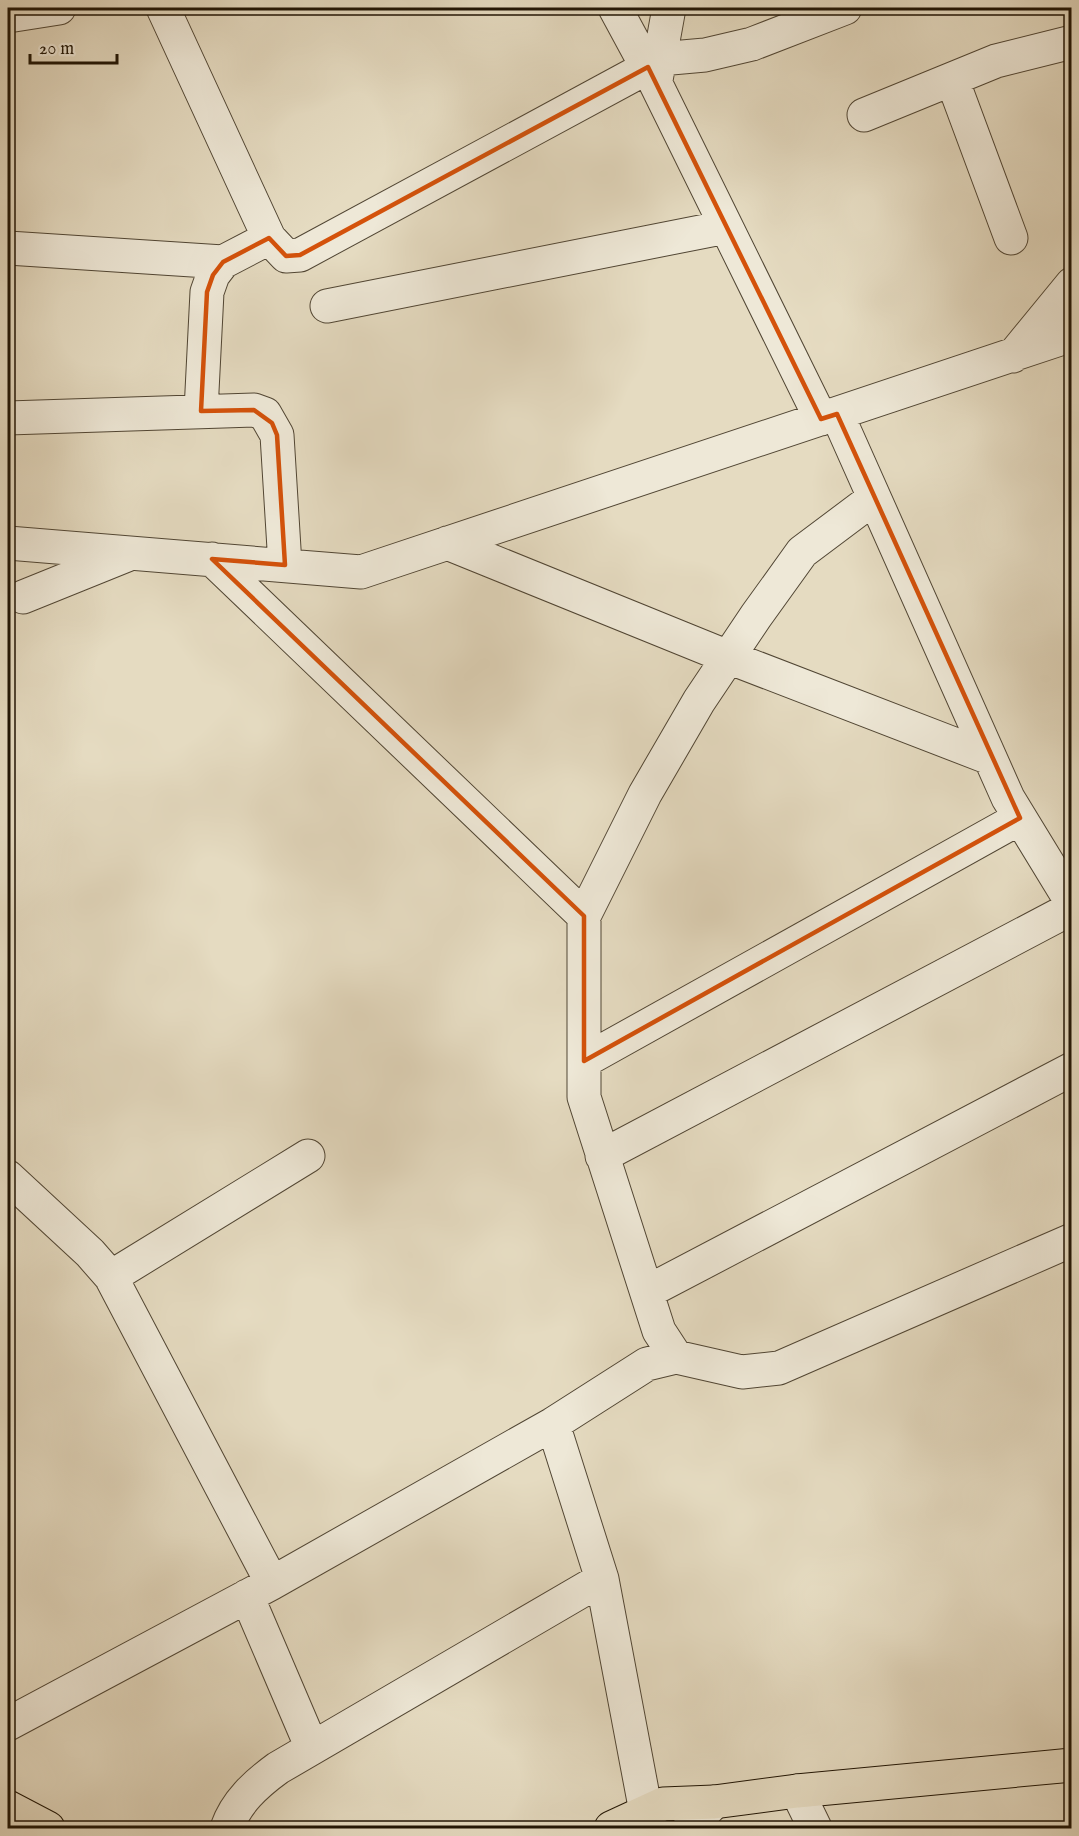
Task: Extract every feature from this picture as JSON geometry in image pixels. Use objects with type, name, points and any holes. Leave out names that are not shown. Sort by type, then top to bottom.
[{"type":"main road","points":[[611,1828],[714,1802],[797,1791],[1071,1765]]},
{"type":"main road","points":[[8,1807],[48,1828]]},
{"type":"street","points":[[8,16],[59,8]]},
{"type":"street","points":[[163,8],[270,238],[286,256],[300,255],[654,69],[752,44],[845,8]]},
{"type":"street","points":[[602,1156],[1069,897],[1008,798],[874,498],[726,226],[654,69],[615,8]]},
{"type":"street","points":[[654,69],[669,8]]},
{"type":"street","points":[[864,115],[996,61],[1071,42]]},
{"type":"street","points":[[952,79],[1011,238]]},
{"type":"street","points":[[327,306],[726,226]]},
{"type":"street","points":[[201,411],[207,292],[213,275],[223,262],[270,238]]},
{"type":"street","points":[[8,248],[223,262]]},
{"type":"street","points":[[1013,356],[1071,284]]},
{"type":"street","points":[[8,543],[360,572],[1071,335]]},
{"type":"street","points":[[8,418],[254,410],[265,414],[272,423],[276,435],[285,565]]},
{"type":"street","points":[[676,1357],[659,1331],[584,1097],[584,916],[645,794],[699,701],[756,616],[802,552],[874,498]]},
{"type":"street","points":[[447,543],[728,657],[990,758]]},
{"type":"street","points":[[15,604],[44,546]]},
{"type":"street","points":[[15,604],[132,553]]},
{"type":"street","points":[[212,559],[584,916]]},
{"type":"street","points":[[584,1061],[1020,818]]},
{"type":"street","points":[[646,1292],[1071,1069]]},
{"type":"street","points":[[111,1276],[308,1156]]},
{"type":"street","points":[[8,1177],[90,1253],[111,1276],[260,1589],[312,1748]]},
{"type":"street","points":[[8,1724],[260,1589],[553,1424],[647,1364],[676,1357],[742,1372],[779,1368],[1071,1240]]},
{"type":"street","points":[[553,1424],[602,1579],[658,1815]]},
{"type":"street","points":[[227,1828],[243,1799],[260,1781],[312,1748],[602,1579]]},
{"type":"street","points":[[797,1791],[814,1828]]},
{"type":"street","points":[[689,1828],[714,1802]]},
{"type":"highlighted area","points":[[648,67],[821,419],[837,414],[1020,818],[584,1061],[584,916],[212,559],[285,565],[277,435],[272,423],[254,410],[201,411],[207,292],[213,275],[223,262],[269,238],[286,256],[300,255]]}]
